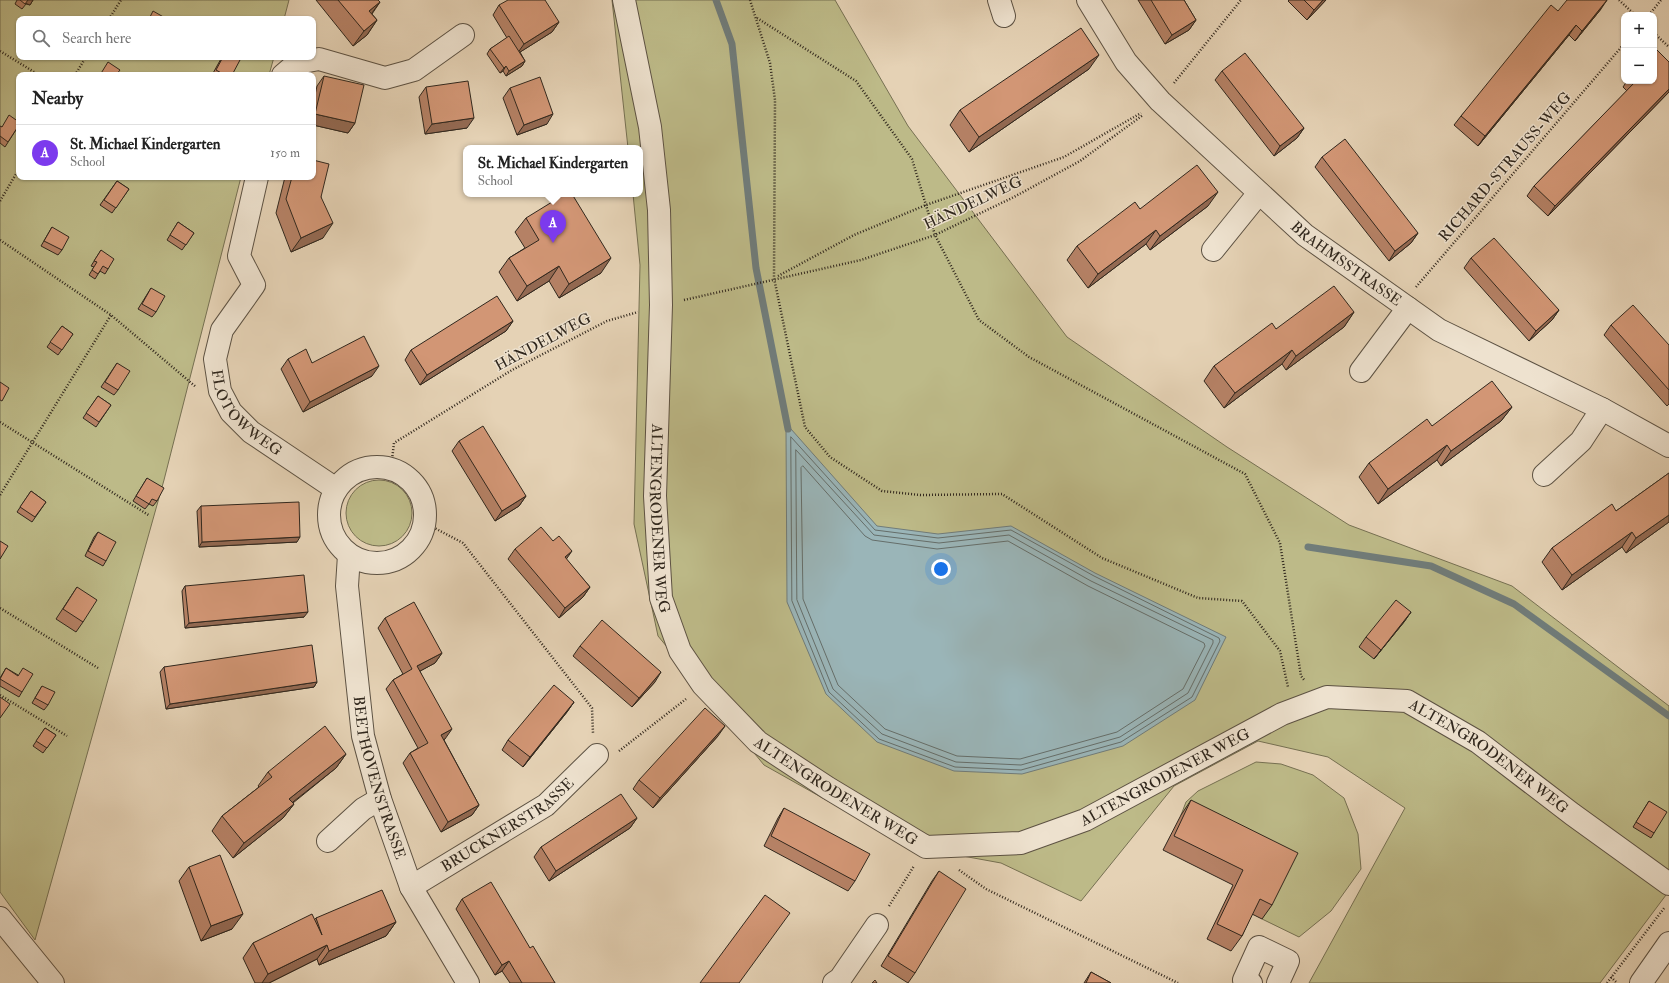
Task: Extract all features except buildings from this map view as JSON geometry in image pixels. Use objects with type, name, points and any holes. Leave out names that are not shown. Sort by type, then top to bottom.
[{"type":"street","name":"ALTENGRODENER WEG","points":[[624,0],[650,127],[659,210],[660,305],[655,496],[661,598],[680,651],[703,685],[758,742],[828,788],[926,847],[1022,843],[1085,820],[1282,714],[1323,698],[1407,701],[1478,742],[1572,814],[1669,884]]},
{"type":"street","name":"BRAHMSSTRASSE","points":[[1088,0],[1126,62],[1160,101],[1305,236],[1439,330],[1602,409],[1669,446]]},
{"type":"street","points":[[316,60],[319,59],[385,78],[414,70],[463,36]]},
{"type":"street","points":[[287,72],[297,64],[315,60]]},
{"type":"street","name":"FLOTOWWEG","points":[[256,180],[239,256],[254,285],[222,330],[215,359],[220,391],[231,412],[251,432],[336,489]]},
{"type":"street","points":[[1213,250],[1259,193]]},
{"type":"street","points":[[1361,371],[1405,306]]},
{"type":"street","points":[[1544,475],[1581,441],[1602,409]]},
{"type":"street","points":[[375,466],[391,468],[404,474],[414,484],[422,496],[426,509],[425,523],[420,539],[410,551],[396,560],[380,564],[349,555],[338,545],[332,532],[329,517],[330,503],[336,489],[346,478],[360,470],[375,466]]},
{"type":"street","name":"BEETHOVENSTRASSE","points":[[349,555],[347,586],[364,736],[380,799],[411,887],[468,983]]},
{"type":"street","name":"BRUCKNERSTRASSE","points":[[411,887],[546,805],[596,755]]},
{"type":"street","points":[[328,840],[363,809],[380,799]]},
{"type":"street","points":[[0,918],[53,983]]},
{"type":"street","points":[[834,983],[840,979],[877,926]]},
{"type":"street","points":[[1641,983],[1669,943]]},
{"type":"street","points":[[1251,983],[1244,980],[1259,947],[1288,961],[1278,983]]},
{"type":"path","points":[[111,16],[120,0]]},
{"type":"path","points":[[750,0],[770,64],[775,100],[773,279],[805,427],[830,457],[882,491],[920,495],[1002,494],[1102,558],[1198,598],[1242,601],[1280,651],[1290,693]]},
{"type":"path","name":"HÄNDELWEG","points":[[391,468],[394,443],[512,370],[607,321],[660,305],[861,260],[935,235],[1014,197],[1080,161],[1132,125],[1160,101],[1241,0]]},
{"type":"path","points":[[1619,0],[1632,12]]},
{"type":"path","points":[[1651,12],[1661,0]]},
{"type":"path","points":[[756,18],[856,81],[912,159],[935,235],[979,320],[1029,357],[1245,474],[1280,543],[1300,676],[1323,698]]},
{"type":"path","points":[[1657,36],[1669,47]]},
{"type":"path","name":"RICHARD-STRAUSS-WEG","points":[[1405,306],[1621,48]]},
{"type":"path","points":[[0,51],[34,72]]},
{"type":"path","points":[[78,72],[84,60]]},
{"type":"path","name":"HÄNDELWEG","points":[[773,279],[854,235],[926,205],[1064,157],[1160,101]]},
{"type":"path","points":[[0,201],[16,174]]},
{"type":"path","points":[[0,240],[111,315],[197,387],[220,391]]},
{"type":"path","points":[[0,495],[111,315]]},
{"type":"path","points":[[0,422],[150,516]]},
{"type":"path","points":[[425,523],[463,543],[592,708],[596,755],[620,751],[703,685]]},
{"type":"path","points":[[0,608],[98,668]]},
{"type":"path","points":[[0,695],[67,736]]},
{"type":"path","points":[[877,926],[926,847]]},
{"type":"path","points":[[956,868],[986,888],[1178,983]]},
{"type":"path","points":[[1607,983],[1669,901]]},
{"type":"path","points":[[1611,977],[1617,983]]},
{"type":"shaded area","points":[[0,0],[289,0],[285,16],[16,16],[16,60],[273,60],[270,72],[16,72],[16,180],[240,180],[164,480],[35,940],[0,892]]},
{"type":"shaded area","points":[[612,0],[835,0],[908,126],[1067,337],[1227,447],[1349,525],[1512,586],[1669,706],[1669,891],[1600,983],[1309,983],[1405,808],[1328,757],[1258,741],[1174,786],[1081,901],[1001,863],[908,846],[764,765],[658,636],[634,524],[640,265],[633,197],[643,197],[643,145],[628,145]]},
{"type":"shaded area","points":[[379,480],[392,483],[402,490],[409,500],[412,513],[409,526],[402,536],[392,543],[379,546],[366,543],[356,536],[349,526],[346,513],[349,500],[356,490],[366,483]]},
{"type":"shaded area","points":[[1256,762],[1281,764],[1313,775],[1344,798],[1358,834],[1361,869],[1331,911],[1299,937],[1262,919],[1287,867],[1181,815],[1186,802],[1198,791]]},
{"type":"water","points":[[791,429],[877,526],[938,534],[1011,526],[1095,573],[1226,637],[1195,700],[1123,746],[1022,774],[954,771],[877,742],[826,694],[787,602],[786,431]]},
{"type":"waterway","points":[[716,0],[732,44],[756,268],[788,429]]},
{"type":"waterway","points":[[1308,547],[1431,566],[1514,604],[1669,716]]},
{"type":"place","name":"St. Michael Kindergarten","points":[[553,243]]}]
